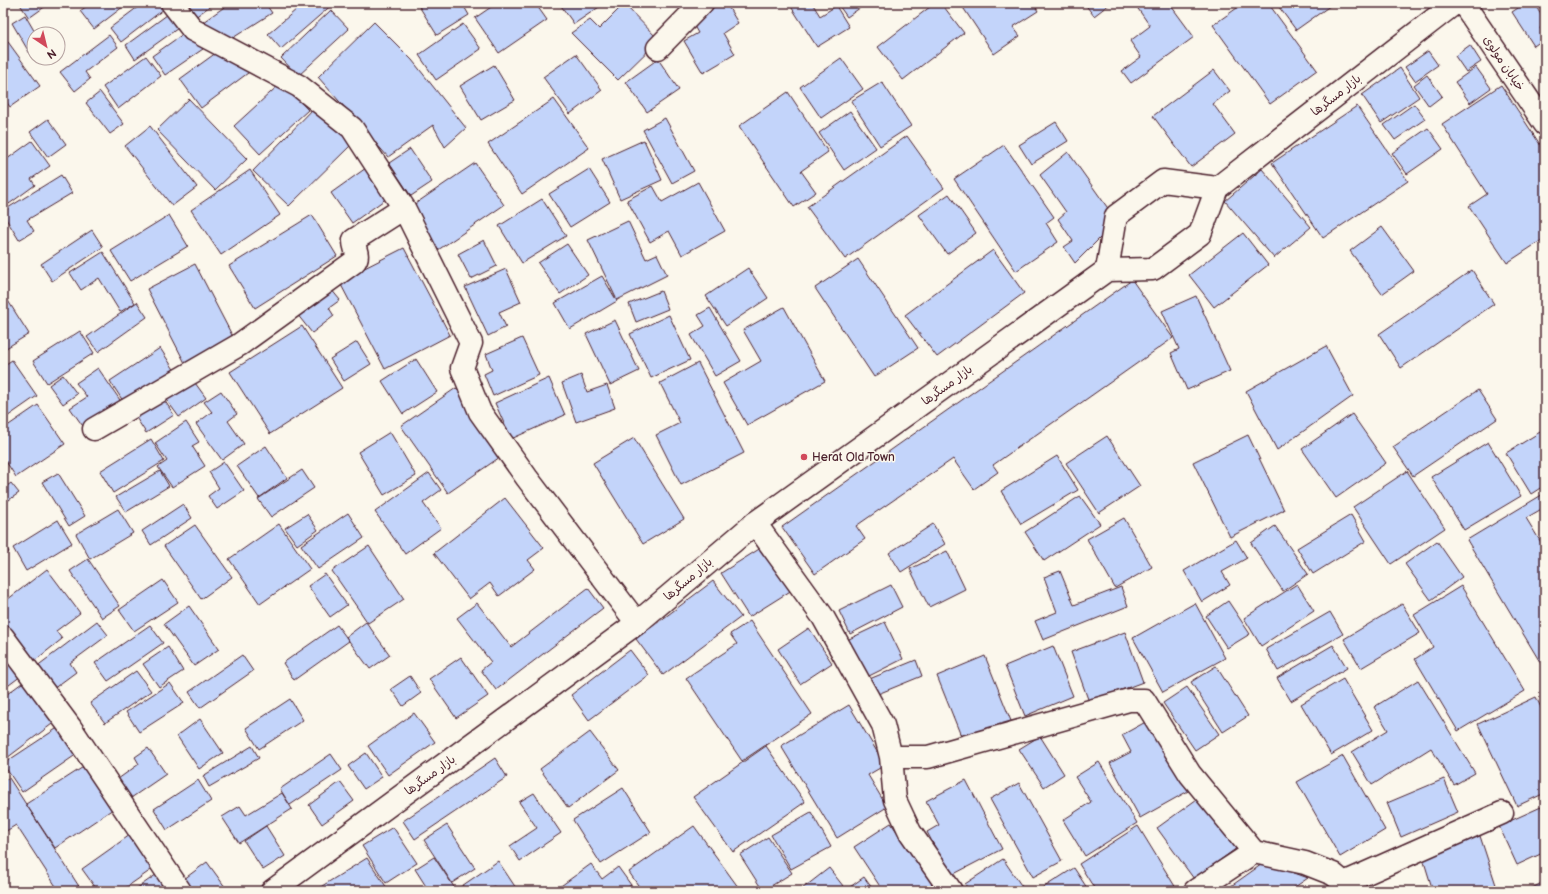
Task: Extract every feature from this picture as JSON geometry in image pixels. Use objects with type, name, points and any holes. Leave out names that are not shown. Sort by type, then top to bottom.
[{"type":"street","points":[[172,3],[194,30],[298,86],[352,128],[404,208],[471,343],[462,368],[480,412],[527,478],[637,622]]},
{"type":"street","points":[[658,48],[702,3]]},
{"type":"street","name":"بازار مسگرها","points":[[1217,188],[1455,3]]},
{"type":"street","name":"خیابان مولوی","points":[[1463,3],[1545,124]]},
{"type":"street","points":[[1163,181],[1217,188],[1200,234],[1153,269],[1107,270],[1116,216],[1163,181]]},
{"type":"street","points":[[94,429],[239,345],[354,262],[358,255],[354,240],[404,208]]},
{"type":"street","name":"بازار مسگرها","points":[[272,891],[637,622],[754,523],[1107,270]]},
{"type":"street","points":[[754,523],[823,617],[883,725],[891,757],[895,800],[910,832],[951,891]]},
{"type":"street","points":[[3,637],[70,727],[180,891]]},
{"type":"street","points":[[891,757],[928,757],[1129,700],[1144,700],[1190,774],[1254,852],[1305,863],[1332,874],[1345,887],[1502,813]]},
{"type":"street","points":[[1195,891],[1254,852]]},
{"type":"building","points":[[19,3],[50,3],[29,18]]},
{"type":"building","points":[[91,3],[128,3],[94,29],[80,11]]},
{"type":"building","points":[[143,3],[159,3],[164,9],[121,42],[110,28]]},
{"type":"building","points":[[183,3],[214,3],[194,18]]},
{"type":"building","points":[[230,3],[265,3],[272,13],[228,41],[203,22]]},
{"type":"building","points":[[304,3],[334,3],[281,49],[268,34]]},
{"type":"building","points":[[417,3],[462,3],[469,15],[437,35]]},
{"type":"building","points":[[497,3],[535,3],[547,20],[499,53],[475,18]]},
{"type":"building","points":[[559,3],[605,3],[574,24]]},
{"type":"building","points":[[721,3],[726,3],[738,23],[723,33],[735,54],[703,73],[684,41],[698,33],[691,21]]},
{"type":"building","points":[[793,3],[812,3],[820,16],[836,6],[849,27],[817,47],[790,5]]},
{"type":"building","points":[[837,3],[867,3],[847,17]]},
{"type":"building","points":[[935,3],[941,3],[964,33],[903,80],[878,47]]},
{"type":"building","points":[[960,3],[1033,3],[1038,11],[1013,27],[1020,36],[994,54]]},
{"type":"building","points":[[1084,3],[1111,3],[1094,16]]},
{"type":"building","points":[[1134,3],[1169,3],[1194,37],[1131,83],[1122,71],[1141,57],[1130,41],[1150,26]]},
{"type":"building","points":[[1244,3],[1268,3],[1317,70],[1270,104],[1213,25]]},
{"type":"building","points":[[1276,3],[1334,3],[1296,30]]},
{"type":"building","points":[[1519,3],[1538,3],[1538,10],[1545,21],[1545,25],[1540,28],[1545,35],[1545,38],[1534,46],[1512,12],[1521,6]]},
{"type":"building","points":[[624,4],[659,40],[618,80],[571,33],[590,20],[599,29]]},
{"type":"building","points":[[331,10],[349,29],[298,76],[281,58]]},
{"type":"building","points":[[171,12],[181,26],[135,59],[126,45]]},
{"type":"building","points":[[25,15],[31,26],[26,26],[26,47],[12,23]]},
{"type":"building","points":[[374,22],[412,60],[466,128],[445,147],[433,125],[388,157],[318,77]]},
{"type":"building","points":[[463,24],[481,49],[436,80],[419,55]]},
{"type":"building","points":[[190,29],[203,49],[165,75],[152,56]]},
{"type":"building","points":[[3,35],[40,86],[10,107],[3,97]]},
{"type":"building","points":[[109,35],[118,47],[85,72],[90,79],[75,91],[60,72]]},
{"type":"building","points":[[1470,45],[1481,62],[1466,72],[1455,56]]},
{"type":"building","points":[[220,50],[252,70],[201,108],[180,79]]},
{"type":"building","points":[[1428,51],[1438,65],[1415,81],[1405,67]]},
{"type":"building","points":[[576,54],[602,90],[570,114],[543,77]]},
{"type":"building","points":[[146,56],[161,76],[118,109],[103,87]]},
{"type":"building","points":[[841,58],[863,89],[821,118],[800,87]]},
{"type":"building","points":[[658,59],[679,90],[647,112],[626,82]]},
{"type":"building","points":[[494,65],[515,100],[481,120],[460,86]]},
{"type":"building","points":[[1476,67],[1491,88],[1470,103],[1455,82]]},
{"type":"building","points":[[1400,68],[1419,97],[1381,123],[1362,95]]},
{"type":"building","points":[[1214,70],[1230,91],[1213,104],[1235,134],[1191,167],[1153,116]]},
{"type":"building","points":[[1427,75],[1442,96],[1429,106],[1414,85]]},
{"type":"building","points":[[282,82],[308,110],[260,154],[234,126]]},
{"type":"building","points":[[882,82],[911,126],[880,146],[851,101]]},
{"type":"building","points":[[1501,85],[1545,152],[1545,238],[1507,263],[1469,206],[1487,194],[1442,124]]},
{"type":"building","points":[[100,92],[124,124],[110,134],[86,103]]},
{"type":"building","points":[[788,92],[828,152],[801,171],[816,192],[794,207],[739,126]]},
{"type":"building","points":[[189,99],[247,159],[215,190],[157,130]]},
{"type":"building","points":[[554,99],[589,148],[522,194],[488,144]]},
{"type":"building","points":[[1414,104],[1425,119],[1395,140],[1384,125]]},
{"type":"building","points":[[316,106],[353,143],[289,206],[253,171]]},
{"type":"building","points":[[1357,106],[1408,181],[1323,238],[1272,163]]},
{"type":"building","points":[[850,111],[876,148],[844,170],[819,133]]},
{"type":"building","points":[[665,118],[694,171],[672,183],[643,130]]},
{"type":"building","points":[[48,119],[66,144],[48,157],[30,132]]},
{"type":"building","points":[[1056,122],[1068,141],[1031,164],[1019,145]]},
{"type":"building","points":[[150,126],[197,187],[172,206],[125,146]]},
{"type":"building","points":[[1428,128],[1443,149],[1407,174],[1392,153]]},
{"type":"building","points":[[907,136],[944,188],[845,259],[807,207]]},
{"type":"building","points":[[644,140],[662,180],[620,199],[602,159]]},
{"type":"building","points":[[32,141],[50,166],[31,179],[35,185],[9,204],[3,196],[3,162]]},
{"type":"building","points":[[1004,145],[1054,217],[1046,223],[1058,242],[1016,271],[954,179]]},
{"type":"building","points":[[410,149],[432,182],[411,196],[389,163]]},
{"type":"building","points":[[1068,152],[1112,214],[1103,235],[1075,263],[1064,247],[1073,241],[1058,219],[1066,212],[1040,175]]},
{"type":"building","points":[[475,163],[504,205],[438,250],[409,208]]},
{"type":"building","points":[[366,168],[387,198],[352,223],[331,193]]},
{"type":"building","points":[[589,169],[610,202],[570,227],[549,194]]},
{"type":"building","points":[[1262,169],[1311,227],[1274,258],[1225,201]]},
{"type":"building","points":[[250,170],[280,215],[221,255],[191,210]]},
{"type":"building","points":[[61,175],[72,193],[27,220],[34,231],[19,240],[3,214],[3,211]]},
{"type":"building","points":[[698,182],[725,231],[682,255],[669,231],[650,242],[627,200],[653,186],[662,202]]},
{"type":"building","points":[[949,194],[976,233],[947,254],[919,215]]},
{"type":"building","points":[[542,199],[566,236],[522,263],[499,226]]},
{"type":"building","points":[[169,215],[188,246],[130,281],[111,251]]},
{"type":"building","points":[[312,215],[337,256],[255,308],[229,266]]},
{"type":"building","points":[[628,221],[646,259],[657,254],[667,275],[617,300],[588,240]]},
{"type":"building","points":[[1382,227],[1414,271],[1382,294],[1350,251]]},
{"type":"building","points":[[92,230],[103,247],[52,281],[41,264]]},
{"type":"building","points":[[1243,233],[1268,265],[1214,307],[1189,275]]},
{"type":"building","points":[[484,240],[497,266],[471,279],[458,254]]},
{"type":"building","points":[[567,244],[588,275],[560,294],[538,263]]},
{"type":"building","points":[[404,248],[450,335],[385,369],[339,281]]},
{"type":"building","points":[[993,250],[1024,293],[937,357],[905,315]]},
{"type":"building","points":[[103,252],[135,303],[120,312],[99,278],[81,290],[70,273]]},
{"type":"building","points":[[858,259],[918,348],[874,377],[815,288]]},
{"type":"building","points":[[195,264],[234,339],[186,365],[147,289]]},
{"type":"building","points":[[748,268],[768,298],[726,326],[706,296]]},
{"type":"building","points":[[506,269],[521,302],[499,312],[506,327],[488,336],[465,287]]},
{"type":"building","points":[[1472,270],[1494,304],[1401,368],[1379,334]]},
{"type":"building","points":[[602,276],[617,301],[570,329],[555,303]]},
{"type":"building","points":[[1132,280],[1173,338],[993,465],[998,472],[974,489],[953,459],[856,526],[865,539],[815,574],[782,527]]},
{"type":"building","points":[[326,283],[340,300],[329,308],[334,316],[312,333],[293,309]]},
{"type":"building","points":[[661,291],[668,309],[636,322],[629,304]]},
{"type":"building","points":[[5,296],[29,334],[3,350],[3,298]]},
{"type":"building","points":[[1196,296],[1230,371],[1187,390],[1171,353],[1179,349],[1162,311]]},
{"type":"building","points":[[137,302],[147,317],[98,352],[87,337]]},
{"type":"building","points":[[784,307],[825,381],[747,425],[723,383],[761,361],[743,330]]},
{"type":"building","points":[[710,308],[741,361],[715,376],[691,335],[705,326],[698,315]]},
{"type":"building","points":[[669,315],[690,360],[651,378],[630,334]]},
{"type":"building","points":[[615,320],[639,371],[610,385],[586,334]]},
{"type":"building","points":[[302,326],[342,388],[270,434],[230,372]]},
{"type":"building","points":[[80,331],[94,353],[47,383],[33,361]]},
{"type":"building","points":[[522,338],[539,375],[493,396],[484,374],[492,370],[486,354]]},
{"type":"building","points":[[357,342],[371,364],[344,381],[330,359]]},
{"type":"building","points":[[1326,346],[1353,396],[1277,450],[1246,391]]},
{"type":"building","points":[[160,348],[175,371],[125,404],[110,381]]},
{"type":"building","points":[[416,359],[437,392],[403,414],[382,381]]},
{"type":"building","points":[[12,360],[37,396],[4,419],[3,366]]},
{"type":"building","points":[[698,363],[744,453],[681,485],[656,435],[680,423],[660,383]]},
{"type":"building","points":[[98,368],[122,403],[85,429],[70,408],[87,397],[76,383]]},
{"type":"building","points":[[63,375],[77,394],[63,404],[49,385]]},
{"type":"building","points":[[581,375],[587,392],[607,385],[615,408],[576,422],[562,383]]},
{"type":"building","points":[[190,376],[206,398],[179,417],[163,395]]},
{"type":"building","points":[[549,378],[565,415],[511,439],[495,403]]},
{"type":"building","points":[[456,388],[503,455],[448,493],[401,426]]},
{"type":"building","points":[[1478,390],[1497,419],[1413,476],[1393,447]]},
{"type":"building","points":[[221,391],[237,414],[228,421],[244,444],[222,460],[196,424],[212,412],[204,402]]},
{"type":"building","points":[[161,395],[174,415],[146,433],[133,413]]},
{"type":"building","points":[[38,405],[65,444],[16,477],[3,457],[3,429]]},
{"type":"building","points":[[1352,414],[1386,463],[1336,498],[1302,449]]},
{"type":"building","points":[[186,422],[199,442],[192,446],[205,466],[172,487],[158,467],[167,461],[155,443]]},
{"type":"building","points":[[1545,429],[1545,485],[1531,494],[1506,453]]},
{"type":"building","points":[[390,432],[416,476],[384,495],[358,452]]},
{"type":"building","points":[[1248,435],[1284,510],[1230,537],[1193,462]]},
{"type":"building","points":[[1107,436],[1140,486],[1099,513],[1066,463]]},
{"type":"building","points":[[634,438],[684,519],[643,544],[593,463]]},
{"type":"building","points":[[151,439],[164,461],[113,493],[100,471]]},
{"type":"building","points":[[1488,442],[1521,496],[1464,530],[1431,477]]},
{"type":"building","points":[[266,446],[287,478],[259,498],[237,466]]},
{"type":"building","points":[[1057,456],[1078,490],[1021,524],[1001,491]]},
{"type":"building","points":[[224,462],[244,491],[217,509],[208,496],[219,488],[209,472]]},
{"type":"building","points":[[302,470],[314,488],[271,517],[258,499]]},
{"type":"building","points":[[160,471],[169,486],[126,512],[116,497]]},
{"type":"building","points":[[1407,471],[1445,528],[1391,564],[1353,507]]},
{"type":"building","points":[[58,473],[85,516],[69,526],[42,482]]},
{"type":"building","points":[[429,473],[441,490],[423,503],[441,528],[405,554],[375,512]]},
{"type":"building","points":[[11,483],[19,493],[3,504],[3,489]]},
{"type":"building","points":[[1545,493],[1545,507],[1526,518],[1545,549],[1545,667],[1543,667],[1467,540]]},
{"type":"building","points":[[1080,496],[1100,524],[1044,561],[1025,532]]},
{"type":"building","points":[[505,498],[544,548],[528,560],[535,569],[499,596],[490,583],[469,599],[434,553]]},
{"type":"building","points":[[183,504],[192,518],[151,545],[142,531]]},
{"type":"building","points":[[118,509],[133,533],[90,559],[76,534]]},
{"type":"building","points":[[348,513],[364,538],[318,569],[301,545]]},
{"type":"building","points":[[307,514],[318,530],[297,545],[285,528]]},
{"type":"building","points":[[1351,515],[1366,541],[1313,574],[1297,548]]},
{"type":"building","points":[[1124,518],[1152,567],[1115,588],[1087,539]]},
{"type":"building","points":[[58,520],[72,543],[26,571],[13,548]]},
{"type":"building","points":[[279,524],[310,569],[260,604],[229,559]]},
{"type":"building","points":[[933,524],[945,544],[901,572],[889,553]]},
{"type":"building","points":[[195,525],[232,577],[201,599],[164,546]]},
{"type":"building","points":[[1275,526],[1308,574],[1283,591],[1251,543]]},
{"type":"building","points":[[1236,540],[1247,558],[1222,572],[1230,585],[1202,602],[1184,571]]},
{"type":"building","points":[[1437,541],[1462,577],[1431,600],[1405,564]]},
{"type":"building","points":[[3,542],[9,552],[3,556]]},
{"type":"building","points":[[369,546],[404,599],[368,623],[332,571]]},
{"type":"building","points":[[764,546],[792,590],[749,617],[721,573]]},
{"type":"building","points":[[947,551],[965,589],[929,607],[910,569]]},
{"type":"building","points":[[88,559],[120,606],[102,618],[70,571]]},
{"type":"building","points":[[47,569],[80,613],[56,631],[62,639],[33,662],[3,623],[3,603]]},
{"type":"building","points":[[1060,571],[1074,605],[1121,587],[1128,606],[1043,640],[1035,621],[1057,612],[1044,577]]},
{"type":"building","points":[[325,574],[347,605],[330,617],[308,586]]},
{"type":"building","points":[[163,580],[178,602],[134,631],[119,610]]},
{"type":"building","points":[[713,581],[741,617],[663,675],[636,639]]},
{"type":"building","points":[[1297,584],[1314,611],[1261,646],[1244,618]]},
{"type":"building","points":[[891,585],[902,607],[850,634],[839,611]]},
{"type":"building","points":[[1461,586],[1525,691],[1458,731],[1415,659],[1433,647],[1414,615]]},
{"type":"building","points":[[588,588],[603,608],[496,690],[481,670],[491,662],[457,618],[477,603],[511,647]]},
{"type":"building","points":[[1228,601],[1250,634],[1227,648],[1206,616]]},
{"type":"building","points":[[1195,603],[1225,658],[1163,692],[1133,638]]},
{"type":"building","points":[[1402,604],[1420,633],[1361,668],[1344,639]]},
{"type":"building","points":[[189,606],[219,649],[194,666],[164,624]]},
{"type":"building","points":[[1330,612],[1343,634],[1278,671],[1266,649]]},
{"type":"building","points":[[97,621],[108,635],[70,663],[76,672],[53,689],[36,667]]},
{"type":"building","points":[[750,621],[812,714],[742,761],[686,678],[737,644],[730,634]]},
{"type":"building","points":[[366,622],[390,655],[370,669],[346,637]]},
{"type":"building","points":[[885,622],[903,659],[865,678],[847,640]]},
{"type":"building","points":[[150,625],[163,643],[108,681],[95,663]]},
{"type":"building","points":[[337,625],[349,641],[294,680],[283,663]]},
{"type":"building","points":[[809,628],[832,663],[800,684],[778,649]]},
{"type":"building","points":[[1125,632],[1143,682],[1089,702],[1071,652]]},
{"type":"building","points":[[3,644],[25,673],[5,688],[3,685]]},
{"type":"building","points":[[1333,645],[1347,668],[1291,701],[1277,678]]},
{"type":"building","points":[[1053,646],[1073,696],[1025,716],[1005,666]]},
{"type":"building","points":[[168,647],[183,671],[159,687],[143,664]]},
{"type":"building","points":[[630,650],[649,675],[589,720],[571,695]]},
{"type":"building","points":[[242,655],[253,671],[200,708],[189,692]]},
{"type":"building","points":[[985,656],[1011,721],[963,741],[937,676]]},
{"type":"building","points":[[461,657],[488,696],[456,718],[429,679]]},
{"type":"building","points":[[916,660],[922,676],[873,696],[867,680]]},
{"type":"building","points":[[1216,666],[1248,716],[1223,732],[1191,682]]},
{"type":"building","points":[[136,671],[151,691],[105,723],[90,703]]},
{"type":"building","points":[[410,676],[421,693],[403,706],[391,689]]},
{"type":"building","points":[[1343,679],[1373,730],[1331,755],[1301,704]]},
{"type":"building","points":[[26,680],[56,721],[3,761],[3,697]]},
{"type":"building","points":[[1418,680],[1475,773],[1454,785],[1431,748],[1372,785],[1352,752],[1388,730],[1374,707]]},
{"type":"building","points":[[170,683],[184,703],[139,732],[126,712]]},
{"type":"building","points":[[1187,687],[1219,734],[1195,750],[1163,703]]},
{"type":"building","points":[[1536,697],[1545,716],[1545,793],[1517,806],[1478,724]]},
{"type":"building","points":[[290,699],[303,720],[259,749],[246,728]]},
{"type":"building","points":[[849,705],[885,765],[868,775],[887,807],[837,838],[781,746]]},
{"type":"building","points":[[414,713],[435,742],[388,775],[368,746]]},
{"type":"building","points":[[200,719],[223,753],[199,769],[177,736]]},
{"type":"building","points":[[1151,719],[1190,790],[1140,818],[1110,763],[1131,752],[1122,735]]},
{"type":"building","points":[[59,727],[77,754],[22,792],[3,764]]},
{"type":"building","points":[[590,732],[619,770],[568,808],[540,769]]},
{"type":"building","points":[[1040,736],[1064,774],[1044,787],[1019,749]]},
{"type":"building","points":[[252,746],[259,758],[209,787],[203,776]]},
{"type":"building","points":[[766,746],[805,802],[733,852],[693,797]]},
{"type":"building","points":[[148,748],[166,774],[131,798],[118,779],[139,764],[135,757]]},
{"type":"building","points":[[366,753],[382,777],[364,789],[348,766]]},
{"type":"building","points":[[331,754],[342,770],[290,805],[280,789]]},
{"type":"building","points":[[1343,756],[1385,830],[1340,857],[1297,782]]},
{"type":"building","points":[[495,758],[507,777],[415,839],[403,821]]},
{"type":"building","points":[[91,762],[119,805],[55,848],[26,804]]},
{"type":"building","points":[[1099,762],[1137,823],[1085,856],[1063,820],[1091,802],[1075,777]]},
{"type":"building","points":[[9,778],[82,891],[59,891],[16,825],[3,833],[3,781]]},
{"type":"building","points":[[1444,779],[1458,812],[1401,837],[1387,803]]},
{"type":"building","points":[[198,780],[211,801],[167,830],[154,809]]},
{"type":"building","points":[[966,780],[1002,849],[950,876],[927,832],[939,825],[926,801]]},
{"type":"building","points":[[340,782],[354,801],[322,824],[309,805]]},
{"type":"building","points":[[1019,783],[1062,861],[1033,877],[990,799]]},
{"type":"building","points":[[623,788],[651,832],[601,864],[573,820]]},
{"type":"building","points":[[282,793],[292,809],[239,843],[222,817],[240,806],[246,815]]},
{"type":"building","points":[[534,793],[561,833],[520,861],[510,846],[537,828],[519,802]]},
{"type":"building","points":[[1204,794],[1241,845],[1194,879],[1157,828]]},
{"type":"building","points":[[1541,807],[1545,817],[1545,852],[1517,865],[1499,826]]},
{"type":"building","points":[[811,812],[831,847],[791,869],[771,835]]},
{"type":"building","points":[[891,823],[935,888],[932,891],[883,891],[854,847]]},
{"type":"building","points":[[447,825],[475,868],[452,883],[424,840]]},
{"type":"building","points":[[266,826],[285,856],[263,870],[244,841]]},
{"type":"building","points":[[694,826],[741,891],[642,891],[629,872]]},
{"type":"building","points":[[1138,826],[1176,888],[1171,891],[1096,891],[1079,864]]},
{"type":"building","points":[[393,827],[417,863],[386,883],[362,846]]},
{"type":"building","points":[[137,830],[161,863],[121,891],[98,891],[82,869]]},
{"type":"building","points":[[1479,833],[1498,891],[1433,891],[1421,852]]},
{"type":"building","points":[[768,837],[792,873],[763,891],[740,855]]},
{"type":"building","points":[[434,857],[456,890],[498,861],[518,891],[497,891],[494,886],[487,891],[429,891],[415,869]]},
{"type":"building","points":[[367,858],[387,888],[383,891],[314,891]]},
{"type":"building","points":[[1003,859],[1025,891],[969,891],[965,884]]},
{"type":"building","points":[[207,862],[228,891],[187,891],[180,882]]},
{"type":"building","points":[[1265,862],[1308,878],[1289,891],[1224,891]]},
{"type":"building","points":[[591,864],[602,879],[618,867],[631,885],[623,891],[554,891]]},
{"type":"building","points":[[829,868],[847,891],[804,891],[802,889]]},
{"type":"building","points":[[1074,868],[1089,891],[1038,891]]},
{"type":"building","points":[[160,872],[173,891],[133,891]]},
{"type":"building","points":[[864,877],[874,891],[853,891],[850,887]]},
{"type":"building","points":[[1545,881],[1545,891],[1527,891]]},
{"type":"place","name":"Herat Old Town","points":[[804,457]]}]
